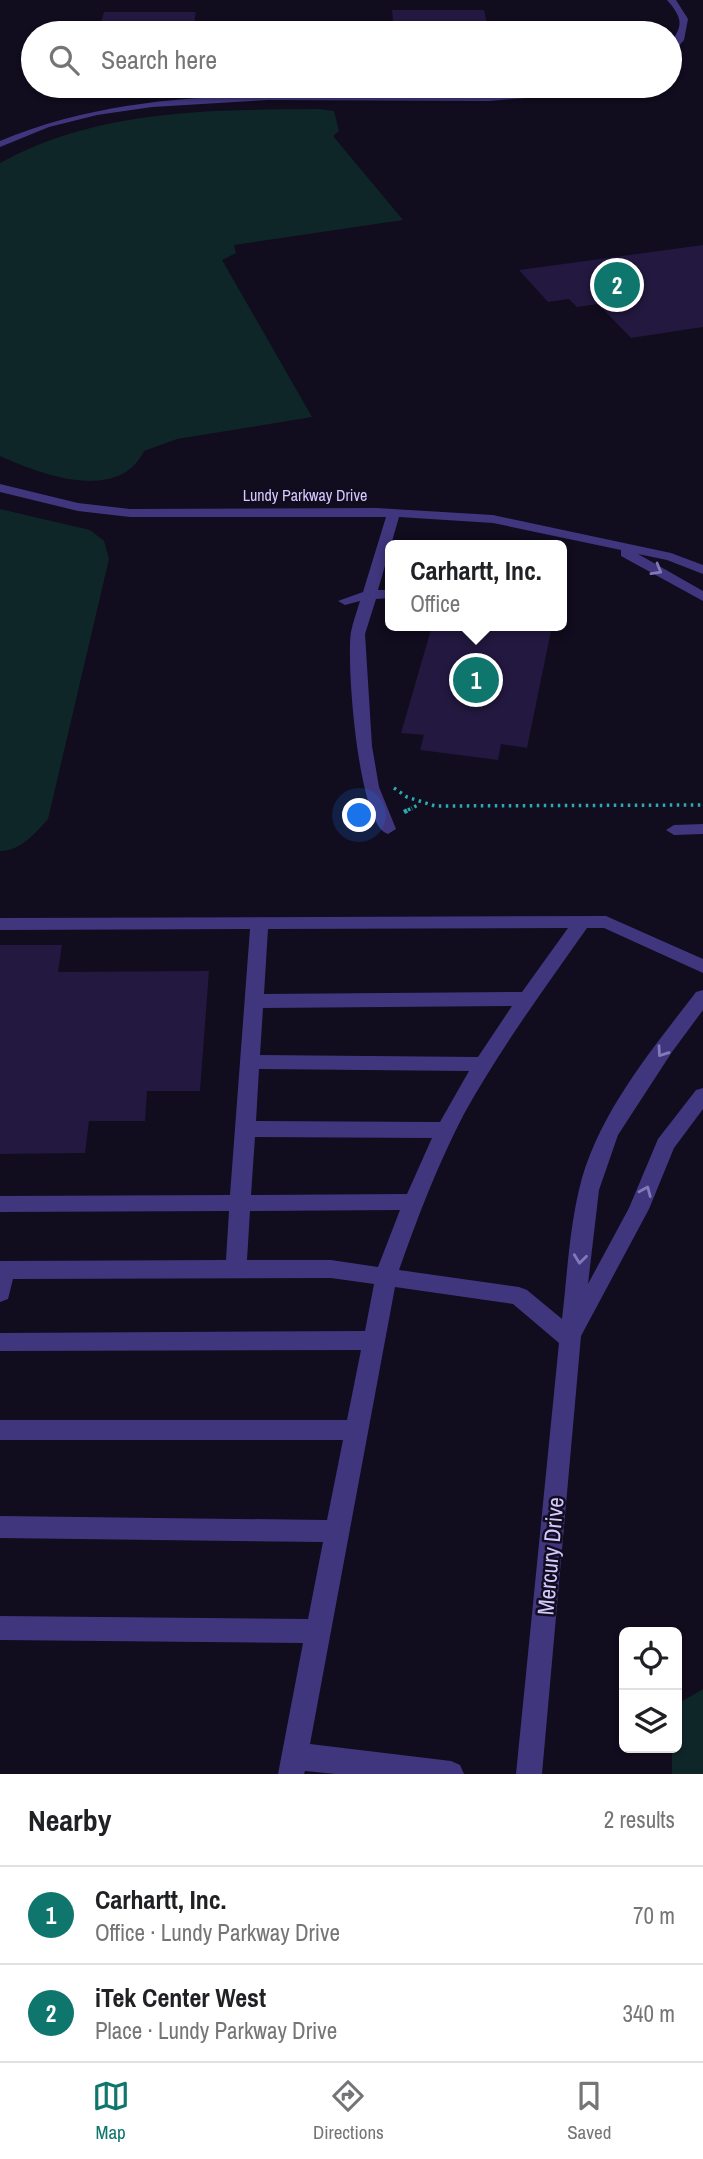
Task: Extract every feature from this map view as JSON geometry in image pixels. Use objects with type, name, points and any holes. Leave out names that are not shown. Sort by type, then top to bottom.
[{"type":"street","points":[[676,2],[683,15],[682,42]]},
{"type":"street","points":[[0,144],[60,122],[161,103],[481,98]]},
{"type":"street","name":"Lundy Parkway Drive","points":[[0,488],[78,507],[130,513],[394,513],[493,519],[671,557],[703,570]]},
{"type":"street","points":[[388,540],[394,513]]},
{"type":"street","name":"Lundy Parkway Drive","points":[[611,544],[703,597]]},
{"type":"street","points":[[382,569],[368,595],[358,634],[359,708],[371,787],[388,830]]},
{"type":"street","points":[[345,601],[385,594]]},
{"type":"street","points":[[674,830],[703,829]]},
{"type":"street","points":[[450,1774],[293,1765],[386,1276],[447,1130],[526,999],[583,921]]},
{"type":"street","points":[[0,924],[583,921],[622,927],[703,967]]},
{"type":"street","points":[[236,1267],[259,923]]},
{"type":"street","name":"Mercury Drive","points":[[529,1774],[570,1339],[589,1190],[609,1133],[664,1047],[703,997]]},
{"type":"street","points":[[254,1001],[526,999]]},
{"type":"street","points":[[250,1062],[485,1064]]},
{"type":"street","name":"Mercury Drive","points":[[570,1339],[639,1209],[665,1145],[703,1095]]},
{"type":"street","points":[[246,1129],[447,1130]]},
{"type":"street","points":[[0,1204],[415,1202]]},
{"type":"street","points":[[0,1293],[2,1270],[236,1267],[331,1269],[519,1296],[570,1339]]},
{"type":"street","points":[[0,1342],[374,1340]]},
{"type":"street","points":[[0,1430],[357,1430]]},
{"type":"street","points":[[0,1527],[337,1531]]},
{"type":"street","points":[[0,1628],[318,1631]]},
{"type":"path","points":[[388,783],[421,803],[435,806],[703,805]]},
{"type":"path","points":[[404,812],[421,803]]},
{"type":"green space","points":[[319,109],[334,111],[339,131],[333,136],[403,220],[234,245],[236,253],[222,260],[312,417],[177,439],[144,451],[132,467],[116,477],[98,481],[56,476],[0,456],[0,163],[37,145],[115,122],[196,112]]},
{"type":"green space","points":[[0,509],[90,530],[104,541],[109,559],[48,819],[21,845],[0,851]]},
{"type":"green space","points":[[703,1689],[703,1774],[672,1774],[672,1753],[682,1753],[682,1701]]},
{"type":"building","points":[[392,10],[484,10],[486,21],[393,21]]},
{"type":"building","points":[[104,12],[196,12],[194,21],[101,21]]},
{"type":"building","points":[[703,245],[703,327],[631,338],[598,304],[577,307],[569,299],[548,302],[519,270]]},
{"type":"building","points":[[431,631],[551,631],[527,748],[501,744],[498,760],[420,750],[424,735],[401,733]]},
{"type":"building","points":[[0,945],[62,945],[58,972],[209,971],[200,1091],[147,1091],[145,1121],[89,1121],[85,1153],[0,1154]]},
{"type":"place","name":"iTek Center West","points":[[617,285]]},
{"type":"place","name":"Carhartt, Inc.","points":[[476,680]]}]
